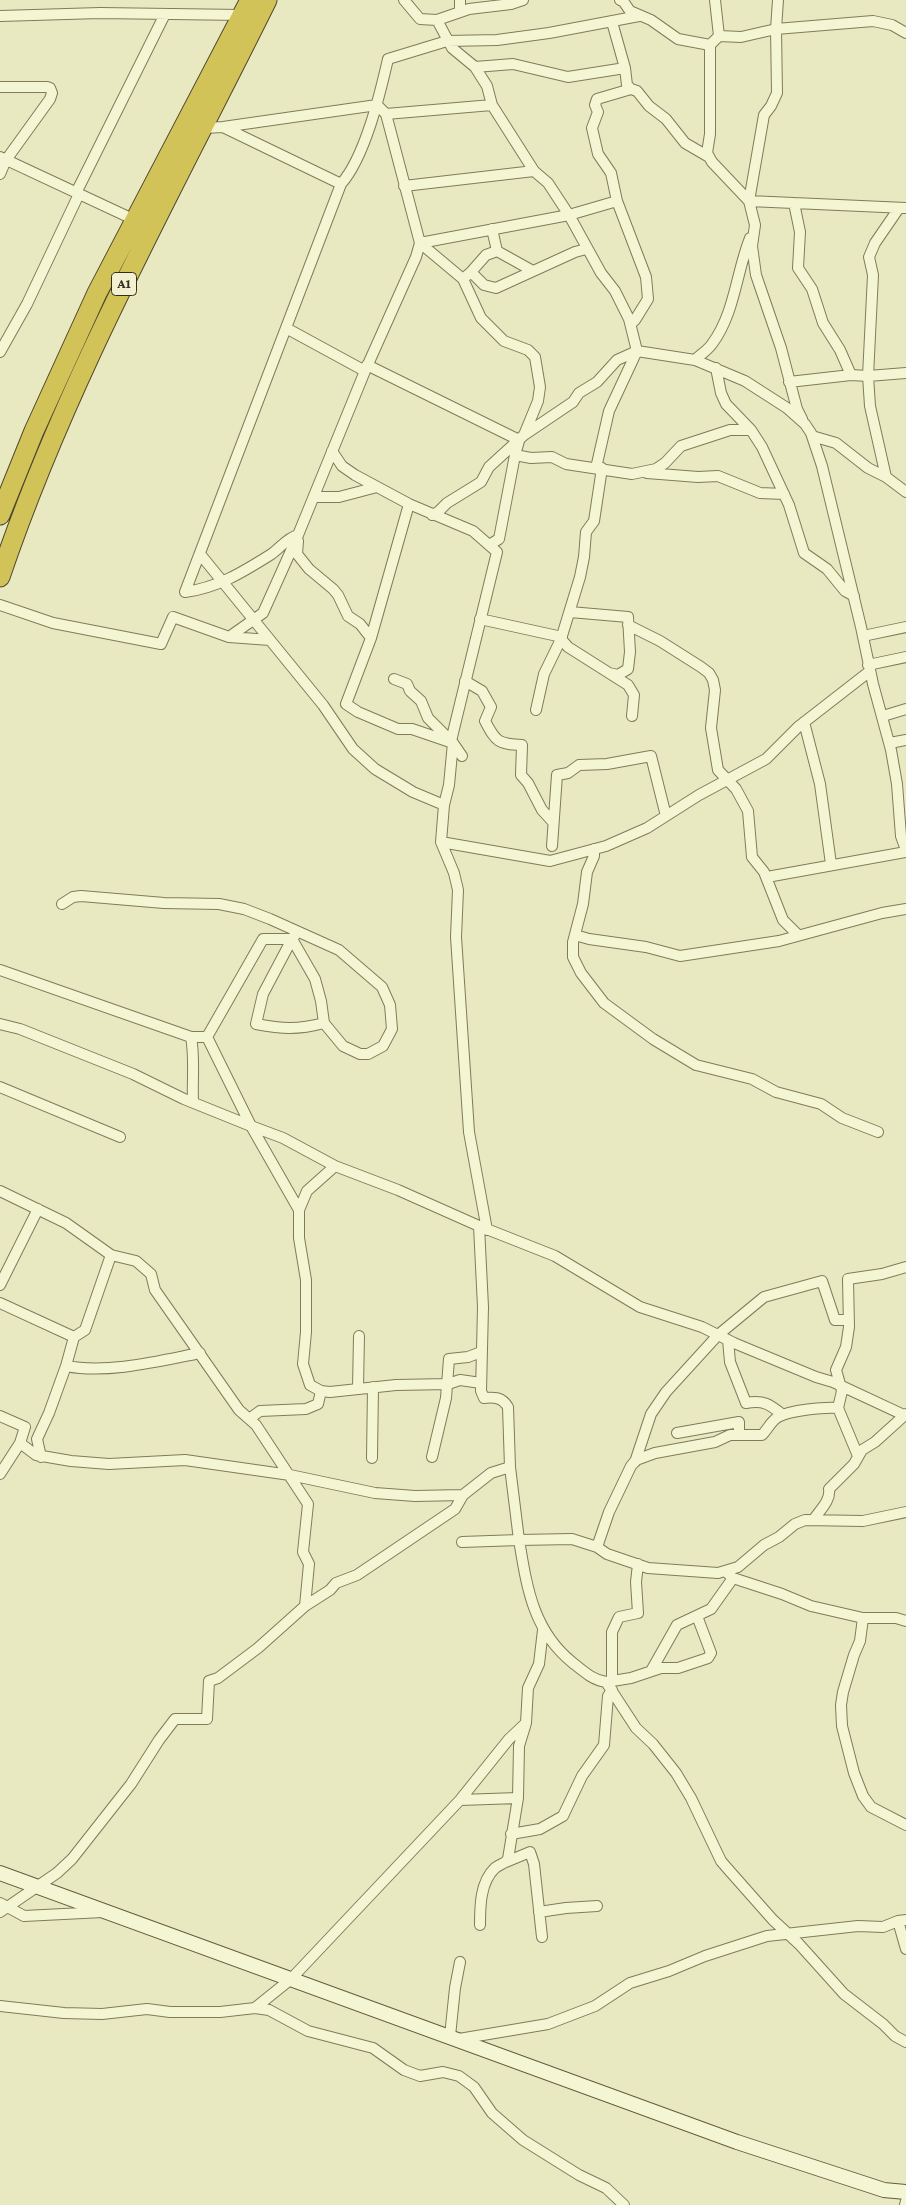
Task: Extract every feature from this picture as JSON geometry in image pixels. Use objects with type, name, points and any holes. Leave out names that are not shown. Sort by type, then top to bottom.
[{"type":"highway","name":"A1","points":[[0,577],[30,490],[70,397],[115,302],[204,128],[266,0]]},
{"type":"highway","name":"A1","points":[[0,515],[23,455],[97,293],[246,8]]},
{"type":"main road","points":[[0,1873],[737,2142],[884,2190],[906,2192]]},
{"type":"street","points":[[404,0],[420,19],[437,20],[460,11],[492,3],[511,4],[522,0]]},
{"type":"street","points":[[460,0],[460,11]]},
{"type":"street","points":[[620,0],[623,1],[630,11],[651,20],[678,39],[710,45]]},
{"type":"street","points":[[715,0],[720,36]]},
{"type":"street","points":[[767,877],[906,851],[901,836],[897,784],[890,743],[869,668],[854,596],[822,466],[812,436],[797,409],[781,348],[756,274],[752,246],[755,225],[749,201],[764,115],[777,93],[776,29],[778,0]]},
{"type":"street","points":[[0,16],[100,13],[165,14],[246,8]]},
{"type":"street","points":[[0,352],[27,304],[78,193],[165,14]]},
{"type":"street","points":[[298,535],[291,537],[272,555],[249,569],[229,577],[223,582],[185,592],[341,184],[355,164],[377,105],[388,59],[447,41],[498,40],[639,16]]},
{"type":"street","points":[[437,20],[452,48],[476,67],[487,86],[492,105],[534,171],[548,183],[600,273],[615,291],[629,319],[637,351],[609,411],[599,468],[594,521],[586,532],[583,564],[570,612],[561,638],[544,674],[536,710]]},
{"type":"street","points":[[709,157],[707,153],[710,134],[710,45],[720,36],[741,37],[776,29],[873,21],[892,25],[906,33]]},
{"type":"street","points":[[612,22],[625,68],[626,85],[630,89]]},
{"type":"street","points":[[476,67],[513,64],[568,77],[625,68]]},
{"type":"street","points":[[0,87],[47,87],[50,88],[52,93],[50,99],[3,158],[0,174]]},
{"type":"street","points":[[629,319],[633,322],[635,320],[648,299],[646,277],[617,201],[611,174],[598,154],[593,122],[598,112],[595,105],[597,98],[630,89],[637,91],[649,106],[666,119],[685,143],[709,157],[749,201],[903,208]]},
{"type":"street","points":[[204,128],[223,127],[377,105]]},
{"type":"street","points":[[229,637],[263,613],[314,497],[366,368],[416,257],[420,243],[386,114],[377,105]]},
{"type":"street","points":[[386,114],[492,105]]},
{"type":"street","points":[[223,127],[341,184]]},
{"type":"street","points":[[3,158],[135,220],[154,227]]},
{"type":"street","points":[[404,186],[534,171]]},
{"type":"street","points":[[420,243],[568,215],[617,201]]},
{"type":"street","points":[[794,203],[800,232],[798,268],[812,289],[823,323],[840,350],[851,375]]},
{"type":"street","points":[[886,477],[870,406],[868,376],[873,275],[869,257],[875,243],[903,208]]},
{"type":"street","points":[[695,360],[712,344],[726,315],[733,299],[755,225]]},
{"type":"street","points":[[492,229],[497,251],[533,271]]},
{"type":"street","points":[[420,243],[463,279],[481,318],[504,341],[528,350],[535,357],[540,387],[538,400],[515,455],[499,539],[489,545]]},
{"type":"street","points":[[471,272],[484,285],[496,288],[575,252],[586,249]]},
{"type":"street","points":[[463,279],[486,255],[497,251]]},
{"type":"street","points":[[286,328],[366,368],[522,438]]},
{"type":"street","points":[[432,515],[447,503],[481,482],[489,467],[522,438],[573,402],[579,393],[597,382],[617,360],[637,351],[695,360],[716,368],[745,381],[769,395],[805,424]]},
{"type":"street","points":[[716,368],[721,393],[726,404],[751,430],[762,447],[784,494],[804,553],[827,568],[845,591],[854,596]]},
{"type":"street","points":[[789,382],[851,375],[868,376],[906,373]]},
{"type":"street","points":[[515,455],[531,458],[552,457],[566,464],[632,474],[656,469],[665,463],[681,446],[730,430],[751,430]]},
{"type":"street","points":[[812,436],[836,443],[868,468],[886,477],[906,492]]},
{"type":"street","points":[[332,451],[347,470],[409,504],[473,531],[496,552],[452,742],[449,785],[444,805],[441,842],[454,873],[458,890],[456,937],[469,1132],[483,1228],[481,1383],[484,1398],[494,1397],[504,1402],[508,1407],[510,1467],[519,1540],[527,1585],[543,1630],[575,1664],[597,1680],[610,1684],[661,1668],[678,1668],[708,1658],[711,1653],[697,1616]]},
{"type":"street","points":[[644,472],[674,476],[718,476],[760,493],[784,494]]},
{"type":"street","points":[[314,497],[339,497],[377,487]]},
{"type":"street","points":[[409,504],[371,638],[346,704],[358,712],[398,730],[412,729],[452,742]]},
{"type":"street","points":[[298,535],[297,554],[309,569],[333,588],[348,616],[360,624],[371,638]]},
{"type":"street","points":[[200,554],[323,705],[353,749],[375,769],[413,792],[444,805]]},
{"type":"street","points":[[0,605],[53,623],[161,644],[172,617],[229,637],[270,640]]},
{"type":"street","points":[[570,612],[628,617],[628,669],[634,695],[632,716]]},
{"type":"street","points":[[480,619],[561,638],[568,647],[628,685],[634,695]]},
{"type":"street","points":[[628,625],[660,641],[709,673],[716,690],[711,728],[718,770],[736,790],[748,811],[752,857],[767,877],[783,920],[798,935]]},
{"type":"street","points":[[863,636],[906,627]]},
{"type":"street","points":[[441,842],[550,861],[594,849],[647,828],[766,759],[804,722],[869,668],[906,657]]},
{"type":"street","points":[[609,674],[618,676],[628,669]]},
{"type":"street","points":[[394,679],[407,684],[410,691],[422,702],[428,718],[452,742],[462,756]]},
{"type":"street","points":[[465,681],[482,691],[491,707],[485,721],[492,736],[499,743],[522,745],[521,775],[528,783],[542,810],[553,822]]},
{"type":"street","points":[[883,716],[906,709]]},
{"type":"street","points":[[804,722],[820,784],[831,864]]},
{"type":"street","points":[[890,743],[906,740]]},
{"type":"street","points":[[552,846],[557,775],[568,773],[578,765],[607,764],[651,756],[666,816]]},
{"type":"street","points":[[594,849],[594,856],[586,872],[573,957],[604,1003],[653,1039],[696,1065],[752,1078],[776,1092],[821,1104],[842,1118],[878,1132]]},
{"type":"street","points":[[62,904],[73,897],[81,896],[164,903],[219,904],[244,909],[295,935],[339,950],[382,987],[390,1005],[392,1029],[383,1046],[368,1054],[360,1054],[343,1046],[324,1023],[322,1000],[315,978],[295,935]]},
{"type":"street","points":[[575,935],[589,939],[646,947],[680,956],[779,941],[882,913],[906,909]]},
{"type":"street","points":[[295,935],[263,994],[256,1024],[278,1028],[303,1029],[324,1023]]},
{"type":"street","points":[[206,1037],[262,939],[295,935]]},
{"type":"street","points":[[0,970],[191,1037],[206,1037]]},
{"type":"street","points":[[0,1024],[20,1029],[133,1074],[193,1102],[283,1138],[335,1166],[398,1190],[483,1228],[555,1256],[640,1308],[693,1324],[842,1386],[906,1415],[875,1442],[862,1450],[854,1464],[829,1489],[829,1497],[814,1519]]},
{"type":"street","points":[[191,1037],[195,1055],[192,1076],[193,1102]]},
{"type":"street","points":[[206,1037],[251,1126],[299,1210]]},
{"type":"street","points":[[0,1087],[120,1137]]},
{"type":"street","points":[[335,1166],[307,1191],[299,1210],[299,1238],[306,1287],[306,1332],[303,1364],[310,1385],[321,1391],[448,1384],[460,1380],[481,1383]]},
{"type":"street","points":[[0,1191],[66,1223],[111,1254],[136,1261],[150,1274],[156,1290],[238,1410],[256,1425],[308,1504],[303,1552],[310,1564],[305,1606]]},
{"type":"street","points":[[0,1285],[38,1209]]},
{"type":"street","points":[[41,1457],[37,1439],[49,1413],[74,1337],[85,1330],[111,1254]]},
{"type":"street","points":[[858,1456],[838,1408],[842,1386],[836,1370],[845,1353],[848,1320],[848,1279],[882,1274],[906,1267]]},
{"type":"street","points":[[597,1547],[608,1512],[634,1462],[652,1414],[666,1392],[764,1297],[822,1281],[835,1320],[848,1320]]},
{"type":"street","points":[[0,1303],[74,1337]]},
{"type":"street","points":[[358,1388],[359,1336]]},
{"type":"street","points":[[723,1338],[746,1403],[759,1401],[771,1406],[782,1415]]},
{"type":"street","points":[[432,1457],[448,1384],[449,1359],[468,1358],[481,1352]]},
{"type":"street","points":[[66,1366],[80,1369],[146,1364],[200,1353]]},
{"type":"street","points":[[372,1458],[373,1388]]},
{"type":"street","points":[[249,1419],[260,1411],[306,1410],[318,1404],[321,1391]]},
{"type":"street","points":[[634,1462],[655,1453],[715,1442],[730,1436],[762,1435],[774,1420],[782,1415],[825,1407],[838,1408]]},
{"type":"street","points":[[0,1416],[25,1427],[20,1443],[0,1474]]},
{"type":"street","points":[[678,1433],[739,1422],[739,1435]]},
{"type":"street","points":[[20,1443],[29,1451],[41,1457],[79,1463],[109,1464],[185,1460],[290,1476],[375,1493],[415,1496],[464,1495]]},
{"type":"street","points":[[2,1908],[57,1873],[72,1859],[132,1784],[175,1718],[207,1719],[210,1681],[218,1678],[258,1648],[305,1606],[330,1590],[336,1583],[356,1575],[455,1509],[464,1495],[491,1473],[510,1467]]},
{"type":"street","points":[[651,1672],[677,1625],[711,1609],[730,1575],[764,1545],[779,1537],[794,1524],[814,1519],[863,1522],[906,1512]]},
{"type":"street","points":[[462,1542],[572,1539],[597,1547],[607,1554],[648,1568],[730,1575],[811,1606],[863,1618],[896,1618],[906,1621]]},
{"type":"street","points":[[512,1834],[540,1829],[563,1816],[582,1776],[604,1745],[610,1684],[612,1632],[619,1617],[638,1613],[636,1582],[638,1564]]},
{"type":"street","points":[[863,1618],[860,1641],[843,1692],[841,1705],[842,1726],[862,1796],[871,1807],[888,1818],[906,1826]]},
{"type":"street","points":[[506,1862],[518,1798],[519,1746],[526,1723],[528,1688],[539,1664],[543,1630]]},
{"type":"street","points":[[610,1684],[636,1728],[676,1773],[691,1798],[721,1861],[773,1920],[835,1982],[844,1994],[883,2024],[895,2036],[906,2042]]},
{"type":"street","points":[[255,2008],[291,1979],[460,1800],[509,1739],[526,1723]]},
{"type":"street","points":[[460,1800],[518,1798]]},
{"type":"street","points":[[480,1925],[480,1905],[486,1882],[496,1868],[530,1852],[534,1864],[542,1937]]},
{"type":"street","points":[[539,1912],[597,1906]]},
{"type":"street","points":[[2,1908],[24,1916],[108,1912]]},
{"type":"street","points":[[460,1962],[455,1988],[454,2038],[548,2024],[595,2006],[630,1983],[669,1971],[740,1943],[766,1936],[858,1926],[883,1927],[902,1920],[906,1949]]},
{"type":"street","points":[[0,2006],[64,2013],[102,2014],[147,2010],[170,2012],[220,2012],[255,2008],[269,2010],[308,2031],[373,2048],[404,2070],[420,2076],[443,2072],[459,2076],[474,2087],[492,2113],[523,2140],[579,2175],[606,2188],[624,2205]]},
{"type":"street","points":[[905,2205],[906,2201]]}]
